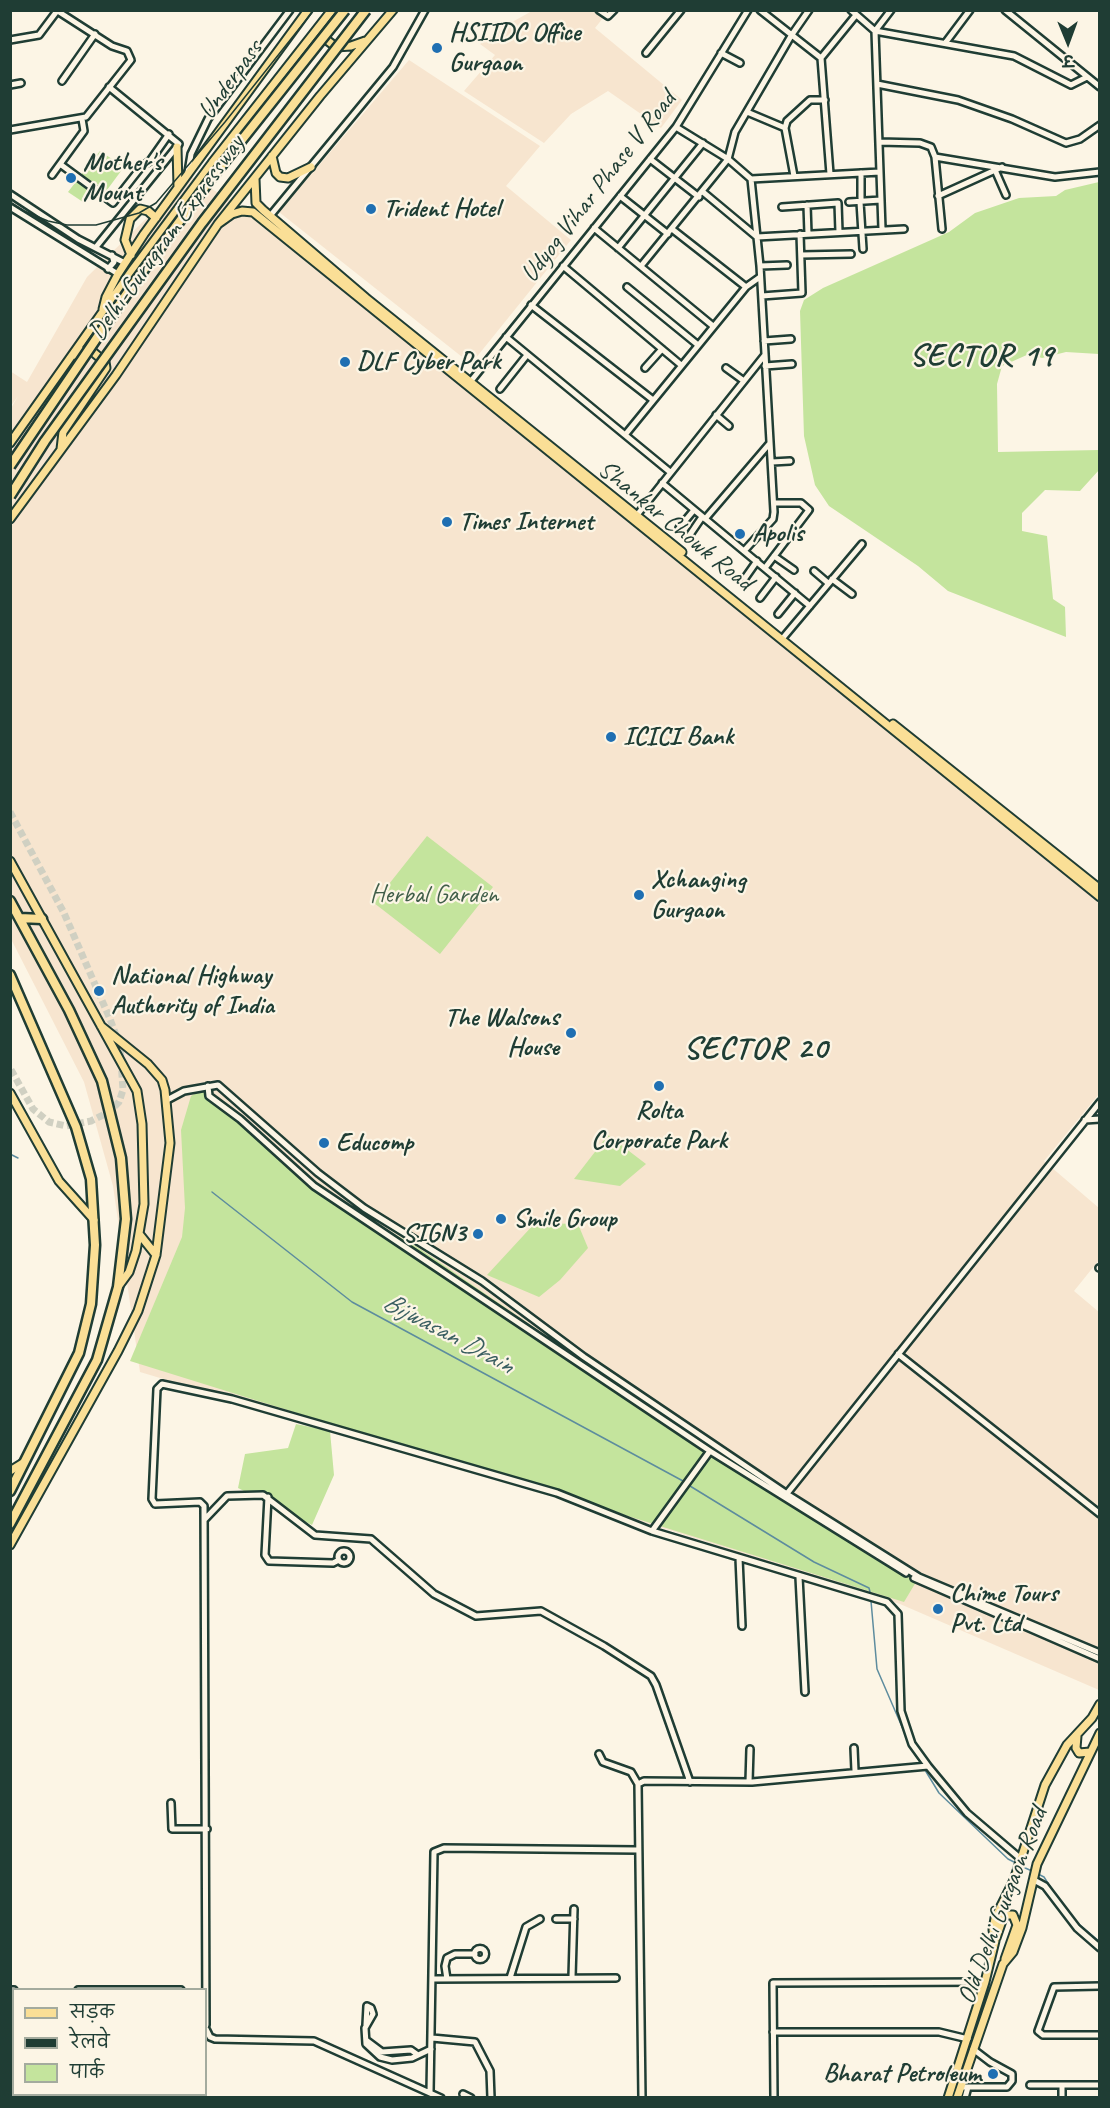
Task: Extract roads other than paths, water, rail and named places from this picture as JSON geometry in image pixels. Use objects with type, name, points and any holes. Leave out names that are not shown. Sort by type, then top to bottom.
[{"type":"highway","name":"Delhi-Gurugram Expressway","points":[[10,466],[141,274],[210,180],[345,10]]},
{"type":"highway","name":"Delhi-Gurugram Expressway","points":[[10,496],[45,441],[202,223],[366,10]]},
{"type":"highway","points":[[10,901],[69,1010],[102,1081],[121,1158],[126,1192],[126,1219],[118,1287],[97,1360],[10,1524]]},
{"type":"highway","points":[[20,918],[42,920]]},
{"type":"highway","points":[[10,975],[76,1127],[91,1179],[95,1245],[91,1304],[79,1353],[10,1491]]},
{"type":"main road","name":"Underpass","points":[[101,315],[106,297],[125,263],[308,10]]},
{"type":"main road","points":[[10,443],[212,163],[332,10]]},
{"type":"main road","points":[[10,519],[61,450],[218,224],[393,10]]},
{"type":"main road","points":[[324,22],[322,30],[328,41],[336,47],[351,46],[368,40]]},
{"type":"main road","points":[[177,147],[178,187]]},
{"type":"main road","points":[[272,156],[276,173],[280,177],[288,178],[310,167]]},
{"type":"main road","name":"Shankar Chowk Road","points":[[255,179],[256,202],[270,216],[1100,897]]},
{"type":"main road","points":[[131,255],[125,240],[130,219],[140,210],[148,210],[156,218]]},
{"type":"main road","name":"Shankar Chowk Road","points":[[218,224],[232,214],[253,212],[783,638],[1100,889]]},
{"type":"main road","points":[[61,450],[63,432],[106,368],[105,362],[93,352],[82,351],[72,357]]},
{"type":"main road","points":[[10,861],[137,1090],[144,1153],[144,1204],[140,1235],[129,1272],[118,1287]]},
{"type":"main road","points":[[10,1545],[123,1341],[138,1311],[156,1255],[168,1151],[167,1100],[162,1080],[148,1064],[101,1026]]},
{"type":"main road","points":[[10,1093],[58,1181],[94,1220]]},
{"type":"main road","points":[[140,1235],[156,1255]]},
{"type":"main road","points":[[10,1471],[27,1460]]},
{"type":"main road","name":"Old Delhi Gurgaon Road","points":[[948,2097],[985,1982],[995,1941],[993,1930],[995,1918],[1020,1864],[1046,1785],[1067,1745],[1100,1704]]},
{"type":"main road","points":[[1077,1733],[1075,1742],[1079,1753],[1090,1752]]},
{"type":"main road","name":"Old Delhi Gurgaon Road","points":[[957,2097],[965,2087],[973,2049],[1003,1965],[1013,1952],[1022,1928],[1035,1876],[1062,1808],[1100,1733]]},
{"type":"main road","points":[[995,1941],[1004,1915],[1013,1915],[1017,1925],[1003,1965]]},
{"type":"street","points":[[188,174],[191,154],[208,119],[290,10]]},
{"type":"street","points":[[270,216],[393,67],[425,10]]},
{"type":"street","points":[[599,10],[608,16],[614,10]]},
{"type":"street","points":[[646,53],[681,10]]},
{"type":"street","name":"Udyog Vihar Phase V Road","points":[[471,381],[676,127],[748,10]]},
{"type":"street","points":[[640,266],[701,195],[728,159],[735,132],[791,36],[809,10]]},
{"type":"street","points":[[851,10],[875,31],[1014,56],[1071,85],[1087,77]]},
{"type":"street","points":[[882,229],[875,31],[891,10]]},
{"type":"street","points":[[946,42],[970,10]]},
{"type":"street","points":[[1005,10],[1100,87]]},
{"type":"street","points":[[10,40],[39,35],[56,11],[131,55],[129,64],[121,70],[90,114],[82,119],[10,130]]},
{"type":"street","points":[[764,12],[821,58]]},
{"type":"street","points":[[830,174],[821,58],[856,15]]},
{"type":"street","points":[[62,81],[95,34]]},
{"type":"street","points":[[721,53],[740,63]]},
{"type":"street","points":[[10,85],[21,83]]},
{"type":"street","points":[[877,84],[958,100],[1012,119],[1066,143],[1080,139],[1100,125]]},
{"type":"street","points":[[96,248],[177,147],[178,141],[109,87]]},
{"type":"street","points":[[794,176],[784,128],[792,115],[805,103],[814,99],[825,100]]},
{"type":"street","points":[[747,112],[784,128]]},
{"type":"street","points":[[52,175],[84,130],[82,119]]},
{"type":"street","points":[[676,127],[728,159],[751,179],[758,237],[774,503],[773,519],[744,551]]},
{"type":"street","points":[[60,164],[113,204],[142,166],[150,161],[169,134]]},
{"type":"street","points":[[879,142],[926,144],[931,147],[935,158],[942,229]]},
{"type":"street","points":[[618,248],[704,143]]},
{"type":"street","points":[[935,158],[1055,177],[1100,172]]},
{"type":"street","points":[[650,159],[758,237],[904,229]]},
{"type":"street","points":[[938,196],[1002,167]]},
{"type":"street","points":[[995,170],[1006,195]]},
{"type":"street","points":[[751,179],[880,172]]},
{"type":"street","points":[[861,173],[863,249]]},
{"type":"street","points":[[10,194],[96,248],[125,263]]},
{"type":"street","points":[[620,196],[644,216],[746,287]]},
{"type":"street","points":[[849,202],[881,200]]},
{"type":"street","points":[[782,207],[838,204],[839,232]]},
{"type":"street","points":[[807,205],[808,234]]},
{"type":"street","points":[[10,207],[118,274]]},
{"type":"street","points":[[594,228],[713,326]]},
{"type":"street","points":[[762,296],[802,293],[800,234]]},
{"type":"street","points":[[801,255],[851,254]]},
{"type":"street","points":[[108,268],[114,262],[112,255]]},
{"type":"street","points":[[760,266],[787,264]]},
{"type":"street","points":[[562,266],[681,365]]},
{"type":"street","points":[[625,435],[746,287],[760,277]]},
{"type":"street","points":[[627,287],[698,345]]},
{"type":"street","points":[[531,305],[653,400]]},
{"type":"street","points":[[506,337],[670,472]]},
{"type":"street","points":[[764,341],[791,339]]},
{"type":"street","points":[[645,368],[662,349]]},
{"type":"street","points":[[500,388],[527,355]]},
{"type":"street","points":[[637,515],[765,356]]},
{"type":"street","points":[[765,366],[792,364]]},
{"type":"street","points":[[726,368],[744,381]]},
{"type":"street","points":[[716,416],[729,426]]},
{"type":"street","points":[[689,536],[770,443]]},
{"type":"street","points":[[772,462],[790,461]]},
{"type":"street","points":[[662,483],[810,606]]},
{"type":"street","points":[[765,568],[809,510],[801,503],[774,503]]},
{"type":"street","points":[[679,528],[694,510]]},
{"type":"street","points":[[783,638],[862,544]]},
{"type":"street","points":[[774,556],[794,570]]},
{"type":"street","points":[[745,578],[757,561]]},
{"type":"street","points":[[840,570],[846,575]]},
{"type":"street","points":[[814,571],[852,594]]},
{"type":"street","points":[[760,598],[776,577]]},
{"type":"street","points":[[778,614],[795,593]]},
{"type":"street","points":[[167,1100],[184,1091],[218,1085],[318,1173],[364,1208],[482,1281],[584,1357],[785,1495],[924,1584],[1100,1659]]},
{"type":"street","points":[[208,1086],[207,1092],[213,1100],[240,1119],[314,1186],[710,1451],[919,1577],[1100,1653]]},
{"type":"street","points":[[785,1495],[1100,1102]]},
{"type":"street","points":[[1085,1120],[1100,1119]]},
{"type":"street","points":[[898,1354],[1100,1514]]},
{"type":"street","points":[[206,1988],[207,1829],[203,1503],[158,1504],[152,1499],[157,1389],[162,1384],[232,1399],[557,1493],[652,1531],[886,1602],[895,1609],[899,1625],[901,1711],[912,1744],[967,1813],[1020,1864]]},
{"type":"street","points":[[652,1531],[710,1451]]},
{"type":"street","points":[[204,1519],[227,1496],[258,1494],[268,1497],[315,1535],[371,1539],[434,1594],[470,1613],[482,1617],[531,1609],[541,1611],[647,1674],[656,1685],[690,1782]]},
{"type":"street","points":[[268,1497],[265,1555],[269,1561],[335,1563],[339,1560]]},
{"type":"street","points":[[740,1558],[742,1626]]},
{"type":"street","points":[[799,1577],[805,1692]]},
{"type":"street","points":[[854,1748],[855,1771]]},
{"type":"street","points":[[749,1782],[750,1749]]},
{"type":"street","points":[[599,1754],[603,1762],[631,1772],[638,1784],[642,2097]]},
{"type":"street","points":[[638,1784],[749,1782],[928,1766]]},
{"type":"street","points":[[171,1803],[172,1829],[207,1829]]},
{"type":"street","points":[[430,2092],[434,1979],[433,1856],[439,1849],[638,1850]]},
{"type":"street","points":[[1035,1876],[1077,1928],[1100,1948]]},
{"type":"street","points":[[572,1977],[574,1909]]},
{"type":"street","points":[[510,1978],[525,1927],[540,1919]]},
{"type":"street","points":[[556,1919],[574,1920]]},
{"type":"street","points":[[447,1978],[445,1963],[447,1958],[455,1954],[475,1953]]},
{"type":"street","points":[[434,1979],[616,1978]]},
{"type":"street","points":[[774,2097],[772,1986],[776,1983],[985,1982]]},
{"type":"street","points":[[1100,1986],[1054,1987],[1038,2031],[1043,2035],[1100,2035]]},
{"type":"street","points":[[366,2025],[366,2040],[369,2049],[380,2057],[400,2060],[431,2049]]},
{"type":"street","points":[[207,2030],[210,2037],[215,2038],[314,2041],[441,2097]]},
{"type":"street","points":[[773,2032],[939,2032],[968,2039]]},
{"type":"street","points":[[432,2038],[475,2042],[490,2071],[491,2097]]},
{"type":"street","points":[[366,2040],[382,2052],[411,2050],[418,2055]]},
{"type":"street","points":[[965,2097],[965,2087],[1007,2087],[1013,2077],[1012,2074],[973,2049]]},
{"type":"street","points":[[1030,2085],[1100,2085]]},
{"type":"street","points":[[1062,2085],[1062,2097]]},
{"type":"street","points":[[463,2094],[471,2097]]},
{"type":"waterway","name":"Bijwasan Drain","points":[[10,1154],[18,1158]]},
{"type":"waterway","name":"Bijwasan Drain","points":[[212,1192],[352,1302],[683,1481]]},
{"type":"waterway","name":"Bijwasan Drain","points":[[690,1486],[814,1562],[869,1588],[870,1592]]},
{"type":"waterway","name":"Bijwasan Drain","points":[[871,1601],[877,1669],[909,1743]]},
{"type":"waterway","name":"Bijwasan Drain","points":[[913,1750],[920,1762]]},
{"type":"waterway","name":"Bijwasan Drain","points":[[925,1770],[939,1793],[1008,1859],[1016,1863]]},
{"type":"waterway","name":"Bijwasan Drain","points":[[1023,1867],[1032,1871]]},
{"type":"waterway","name":"Bijwasan Drain","points":[[1036,1873],[1044,1877],[1058,1899]]},
{"type":"waterway","name":"Bijwasan Drain","points":[[1073,1919],[1100,1942]]},
{"type":"tunnel","points":[[10,812],[64,913],[110,1019],[120,1046],[123,1090],[119,1102],[109,1112],[91,1121],[66,1126],[49,1122],[33,1109],[10,1068]]},
{"type":"railway","points":[[10,202],[48,221],[67,225],[96,225],[139,213],[156,203],[225,122],[314,10]]},
{"type":"place","name":"HSIIDC Office Gurgaon","points":[[437,48]]},
{"type":"place","name":"Mother's Mount","points":[[71,178]]},
{"type":"place","name":"Trident Hotel","points":[[371,209]]},
{"type":"place","name":"DLF Cyber Park","points":[[345,362]]},
{"type":"place","name":"Times Internet","points":[[447,522]]},
{"type":"place","name":"Apolis","points":[[740,534]]},
{"type":"place","name":"ICICI Bank","points":[[611,737]]},
{"type":"place","name":"Xchanging Gurgaon","points":[[639,895]]},
{"type":"place","name":"National Highway Authority of India","points":[[99,991]]},
{"type":"place","name":"The Walsons House","points":[[571,1033]]},
{"type":"place","name":"Rolta Corporate Park","points":[[659,1086]]},
{"type":"place","name":"Educomp","points":[[324,1143]]},
{"type":"place","name":"Smile Group","points":[[501,1219]]},
{"type":"place","name":"SIGN3","points":[[478,1234]]},
{"type":"place","name":"Chime Tours Pvt. Ltd","points":[[938,1609]]},
{"type":"place","name":"Bharat Petroleum","points":[[993,2074]]},
{"type":"district","name":"SECTOR 19","points":[[982,357]]},
{"type":"district","name":"SECTOR 20","points":[[756,1050]]},
{"type":"park label","name":"Herbal Garden","points":[[434,895]]}]
